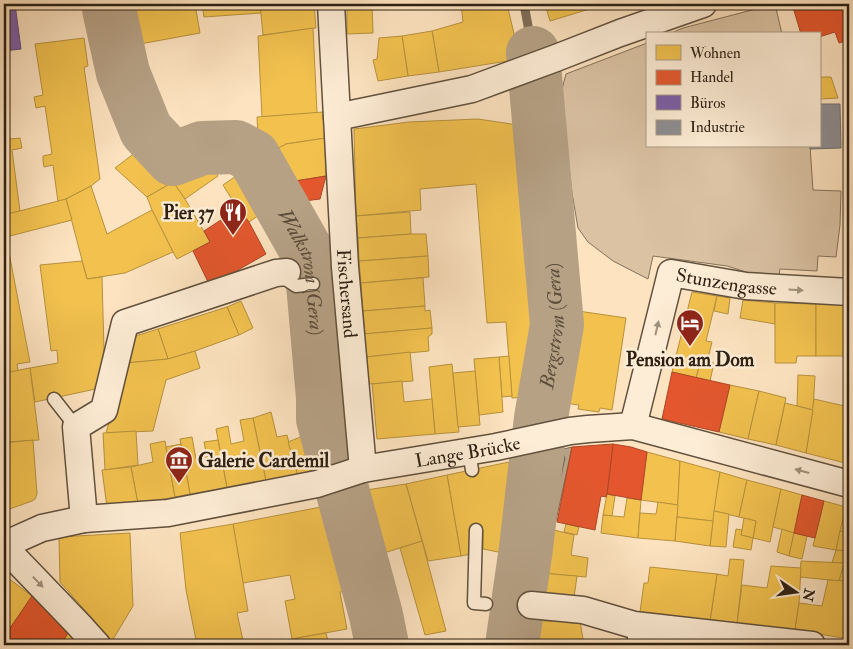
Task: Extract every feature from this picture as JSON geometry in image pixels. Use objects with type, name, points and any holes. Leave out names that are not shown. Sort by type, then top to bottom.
[{"type":"street","name":"Fischersand","points":[[331,4],[357,471]]},
{"type":"street","points":[[337,117],[472,89],[695,5]]},
{"type":"street","points":[[84,519],[76,427],[104,410],[125,323],[281,272]]},
{"type":"street","name":"Stunzengasse","points":[[633,426],[670,273],[746,286],[849,292]]},
{"type":"street","name":"Lange Brücke","points":[[4,546],[42,528],[84,519],[168,513],[317,484],[357,471],[471,460],[505,445],[588,429],[633,426],[849,484]]},
{"type":"street","points":[[4,546],[97,645]]},
{"type":"street","points":[[531,605],[582,610],[634,635],[812,645]]},
{"type":"lane","points":[[281,272],[296,286],[314,284]]},
{"type":"lane","points":[[54,398],[76,427]]},
{"type":"lane","points":[[476,530],[474,603],[486,604]]},
{"type":"shaded area","points":[[775,4],[782,32],[674,32]]},
{"type":"shaded area","points":[[646,43],[646,148],[810,148],[813,190],[841,191],[840,225],[836,257],[818,256],[817,271],[780,269],[778,282],[727,266],[653,256],[648,279],[613,261],[588,242],[578,228],[565,134],[562,89],[566,74]]},
{"type":"water","points":[[572,447],[554,530],[527,612],[522,645],[502,645],[506,630],[505,611],[508,555],[516,511],[509,462]]},
{"type":"building: Wohnen","points":[[133,4],[195,4],[200,33],[140,44]]},
{"type":"building: Wohnen","points":[[202,4],[260,4],[261,13],[204,17]]},
{"type":"building: Wohnen","points":[[260,4],[314,4],[316,28],[263,35]]},
{"type":"building: Wohnen","points":[[347,4],[372,4],[373,33],[347,34]]},
{"type":"building: Wohnen","points":[[461,4],[507,4],[520,59],[439,72],[432,31],[463,22]]},
{"type":"building: Wohnen","points":[[545,4],[606,4],[550,21]]},
{"type":"building: Wohnen","points":[[313,28],[317,113],[262,117],[258,36]]},
{"type":"building: Wohnen","points":[[432,31],[439,72],[408,76],[402,36]]},
{"type":"building: Wohnen","points":[[402,36],[408,76],[378,81],[373,60],[377,59],[379,38]]},
{"type":"building: Wohnen","points":[[84,38],[88,66],[84,67],[100,179],[91,186],[58,202],[53,165],[44,167],[43,161],[43,156],[52,154],[45,106],[36,108],[34,97],[43,95],[35,44]]},
{"type":"building: Wohnen","points":[[820,77],[831,77],[838,98],[820,99]]},
{"type":"building: Wohnen","points":[[4,88],[10,139],[20,138],[22,148],[12,150],[20,211],[4,215]]},
{"type":"building: Wohnen","points":[[323,112],[326,138],[286,144],[273,151],[269,137],[258,136],[257,117]]},
{"type":"building: Wohnen","points":[[478,119],[518,125],[519,139],[528,138],[540,292],[545,292],[547,319],[540,320],[538,340],[542,340],[539,359],[527,397],[512,398],[506,322],[487,323],[476,184],[420,189],[421,210],[356,216],[354,129],[409,122]]},
{"type":"building: Wohnen","points":[[326,138],[326,176],[289,182],[273,151],[286,144]]},
{"type":"building: Wohnen","points":[[140,149],[173,182],[147,197],[115,168]]},
{"type":"building: Wohnen","points":[[206,159],[218,176],[185,199],[173,182]]},
{"type":"building: Wohnen","points":[[245,170],[271,207],[249,222],[238,209],[223,185]]},
{"type":"building: Wohnen","points":[[173,182],[210,242],[177,259],[147,197]]},
{"type":"building: Wohnen","points":[[91,186],[107,234],[152,210],[173,252],[125,273],[87,279],[66,199]]},
{"type":"building: Wohnen","points":[[66,199],[72,220],[6,237],[30,362],[17,364],[18,371],[9,373],[4,348],[4,215]]},
{"type":"building: Wohnen","points":[[410,212],[411,234],[358,238],[356,216]]},
{"type":"building: Wohnen","points":[[426,234],[428,256],[359,261],[358,238]]},
{"type":"building: Wohnen","points":[[428,256],[429,277],[361,283],[359,261]]},
{"type":"building: Wohnen","points":[[82,261],[87,279],[102,277],[105,387],[35,402],[30,368],[58,363],[57,350],[51,351],[40,265]]},
{"type":"building: Wohnen","points":[[423,278],[425,306],[363,311],[361,283]]},
{"type":"building: Wohnen","points":[[692,292],[717,296],[706,341],[712,342],[707,362],[701,361],[696,378],[672,372]]},
{"type":"building: Wohnen","points":[[717,296],[730,298],[728,314],[714,311]]},
{"type":"building: Wohnen","points":[[743,300],[775,303],[775,324],[740,318]]},
{"type":"building: Wohnen","points":[[241,301],[253,328],[239,335],[227,307]]},
{"type":"building: Wohnen","points":[[775,303],[816,304],[816,356],[797,356],[796,363],[775,363]]},
{"type":"building: Wohnen","points":[[816,304],[849,304],[849,356],[816,356]]},
{"type":"building: Wohnen","points":[[425,306],[425,311],[430,310],[432,328],[365,334],[363,311]]},
{"type":"building: Wohnen","points":[[227,307],[239,335],[168,359],[158,329]]},
{"type":"building: Wohnen","points":[[578,311],[626,318],[612,410],[600,408],[599,412],[578,409],[579,405],[565,403]]},
{"type":"building: Wohnen","points":[[432,328],[432,334],[428,337],[429,351],[366,357],[362,334]]},
{"type":"building: Wohnen","points":[[158,329],[168,359],[126,363],[129,338]]},
{"type":"building: Wohnen","points":[[4,348],[9,373],[4,373]]},
{"type":"building: Wohnen","points":[[195,351],[200,368],[166,380],[153,431],[106,433],[126,363],[168,359]]},
{"type":"building: Wohnen","points":[[410,352],[413,381],[368,384],[366,357]]},
{"type":"building: Wohnen","points":[[509,356],[512,396],[502,397],[499,357]]},
{"type":"building: Wohnen","points":[[499,357],[503,412],[479,415],[474,359]]},
{"type":"building: Wohnen","points":[[701,361],[714,363],[710,381],[696,378]]},
{"type":"building: Wohnen","points":[[452,364],[459,432],[435,434],[429,367]]},
{"type":"building: Wohnen","points":[[30,368],[39,440],[7,442],[4,417],[4,373]]},
{"type":"building: Wohnen","points":[[475,371],[480,425],[458,427],[453,373]]},
{"type":"building: Wohnen","points":[[798,375],[815,376],[813,410],[797,406]]},
{"type":"building: Wohnen","points":[[402,381],[404,402],[432,399],[435,434],[377,439],[372,384]]},
{"type":"building: Wohnen","points":[[730,385],[759,391],[748,439],[719,432]]},
{"type":"building: Wohnen","points":[[759,391],[786,398],[776,445],[748,439]]},
{"type":"building: Wohnen","points":[[814,399],[849,407],[849,464],[806,453]]},
{"type":"building: Wohnen","points":[[785,403],[813,410],[806,453],[776,445]]},
{"type":"building: Wohnen","points":[[271,412],[277,437],[287,435],[298,476],[266,481],[253,418]]},
{"type":"building: Wohnen","points":[[253,418],[266,481],[227,488],[216,429],[228,426],[231,444],[244,441],[240,420]]},
{"type":"building: Wohnen","points":[[136,431],[138,465],[105,470],[103,433]]},
{"type":"building: Wohnen","points":[[308,434],[321,471],[298,476],[288,442]]},
{"type":"building: Wohnen","points":[[192,437],[196,459],[207,457],[204,442],[218,440],[227,488],[190,494],[180,439]]},
{"type":"building: Wohnen","points":[[33,440],[37,494],[35,499],[4,511],[4,443]]},
{"type":"building: Wohnen","points":[[165,441],[175,497],[138,504],[131,467],[153,462],[150,444]]},
{"type":"building: Wohnen","points":[[181,444],[190,494],[175,497],[166,447]]},
{"type":"building: Wohnen","points":[[647,452],[680,461],[678,505],[641,500]]},
{"type":"building: Wohnen","points":[[680,461],[720,472],[713,521],[677,517]]},
{"type":"building: Wohnen","points":[[509,462],[516,511],[508,554],[483,549],[483,530],[470,531],[471,554],[461,556],[447,475]]},
{"type":"building: Wohnen","points":[[131,467],[138,504],[107,507],[102,470]]},
{"type":"building: Wohnen","points":[[720,472],[747,480],[739,517],[714,511]]},
{"type":"building: Wohnen","points":[[447,475],[461,556],[428,561],[406,484]]},
{"type":"building: Wohnen","points":[[747,480],[781,489],[770,542],[753,538],[756,521],[739,517]]},
{"type":"building: Wohnen","points":[[406,484],[422,541],[384,553],[366,490]]},
{"type":"building: Wohnen","points":[[781,489],[802,495],[794,533],[773,527]]},
{"type":"building: Wohnen","points":[[607,494],[615,496],[612,516],[603,515]]},
{"type":"building: Wohnen","points":[[627,498],[641,500],[638,538],[601,533],[603,515],[624,517]]},
{"type":"building: Wohnen","points":[[824,501],[846,507],[836,550],[813,546]]},
{"type":"building: Wohnen","points":[[658,502],[678,505],[675,541],[638,538],[640,513],[656,514]]},
{"type":"building: Wohnen","points":[[326,506],[347,591],[340,592],[347,629],[292,639],[285,601],[295,599],[290,575],[243,583],[233,524]]},
{"type":"building: Wohnen","points":[[846,507],[849,508],[849,533],[840,531]]},
{"type":"building: Wohnen","points":[[714,511],[729,514],[726,547],[710,546]]},
{"type":"building: Wohnen","points":[[677,517],[713,521],[710,546],[675,541]]},
{"type":"building: Wohnen","points":[[744,518],[756,521],[753,538],[741,535]]},
{"type":"building: Wohnen","points":[[233,524],[248,611],[237,613],[244,645],[197,645],[186,590],[180,533]]},
{"type":"building: Wohnen","points":[[566,524],[579,527],[577,535],[564,532]]},
{"type":"building: Wohnen","points":[[736,529],[742,530],[741,535],[753,538],[751,550],[733,547]]},
{"type":"building: Wohnen","points":[[782,529],[794,533],[789,556],[777,552]]},
{"type":"building: Wohnen","points":[[554,530],[574,535],[571,555],[588,558],[586,577],[540,573]]},
{"type":"building: Wohnen","points":[[840,531],[849,533],[847,551],[836,550]]},
{"type":"building: Wohnen","points":[[130,533],[133,606],[112,641],[60,582],[59,537]]},
{"type":"building: Wohnen","points":[[794,533],[807,536],[802,559],[789,556]]},
{"type":"building: Wohnen","points":[[422,541],[446,631],[425,635],[400,548]]},
{"type":"building: Wohnen","points":[[836,550],[847,551],[844,563],[832,563]]},
{"type":"building: Wohnen","points":[[847,551],[849,551],[849,581],[839,581]]},
{"type":"building: Wohnen","points":[[730,559],[744,560],[737,624],[710,621],[717,574],[728,576]]},
{"type":"building: Wohnen","points":[[801,561],[844,563],[839,581],[800,577]]},
{"type":"building: Wohnen","points":[[771,566],[801,568],[795,630],[737,624],[742,585],[767,588]]},
{"type":"building: Wohnen","points":[[650,567],[717,574],[710,621],[640,612],[644,583],[648,583]]},
{"type":"building: Wohnen","points":[[540,573],[577,576],[573,605],[532,602]]},
{"type":"building: Wohnen","points":[[4,575],[32,596],[4,637]]},
{"type":"building: Wohnen","points":[[828,580],[849,581],[849,639],[795,630],[799,603],[822,606]]},
{"type":"building: Wohnen","points":[[535,621],[580,621],[584,645],[539,645]]},
{"type":"building: Wohnen","points":[[69,631],[80,645],[61,645]]},
{"type":"building: Wohnen","points":[[326,633],[329,645],[298,645],[297,638]]},
{"type":"building: Handel","points":[[792,4],[849,4],[849,40],[839,43],[835,32],[820,37],[820,32],[800,32]]},
{"type":"building: Handel","points":[[326,176],[320,199],[296,202],[289,182]]},
{"type":"building: Handel","points":[[238,209],[249,222],[266,254],[210,286],[193,251],[210,242],[204,231]]},
{"type":"building: Handel","points":[[672,372],[730,385],[719,432],[662,419]]},
{"type":"building: Handel","points":[[613,444],[647,452],[641,500],[607,494]]},
{"type":"building: Handel","points":[[613,444],[607,494],[606,497],[601,496],[595,530],[557,522],[572,447]]},
{"type":"building: Handel","points":[[802,495],[824,501],[815,538],[794,533]]},
{"type":"building: Handel","points":[[32,596],[69,631],[61,645],[4,644],[4,637]]},
{"type":"building: Büros","points":[[4,4],[15,4],[21,49],[4,51]]},
{"type":"building: Industrie","points":[[820,104],[840,104],[841,148],[810,149],[820,148]]},
{"type":"waterway","name":"Walkstrom (Gera)","points":[[109,4],[123,73],[146,130],[173,159],[202,148],[236,147],[253,156],[309,255],[323,398],[323,419],[376,615],[382,645]]},
{"type":"waterway","name":"Bergstrom (Gera)","points":[[524,4],[533,53]]},
{"type":"waterway","name":"Bergstrom (Gera)","points":[[512,645],[526,548],[541,418],[557,325],[533,53]]},
{"type":"place","name":"Pier 37","points":[[233,236]]},
{"type":"place","name":"Pension am Dom","points":[[690,347]]},
{"type":"place","name":"Galerie Cardemil","points":[[179,484]]}]
